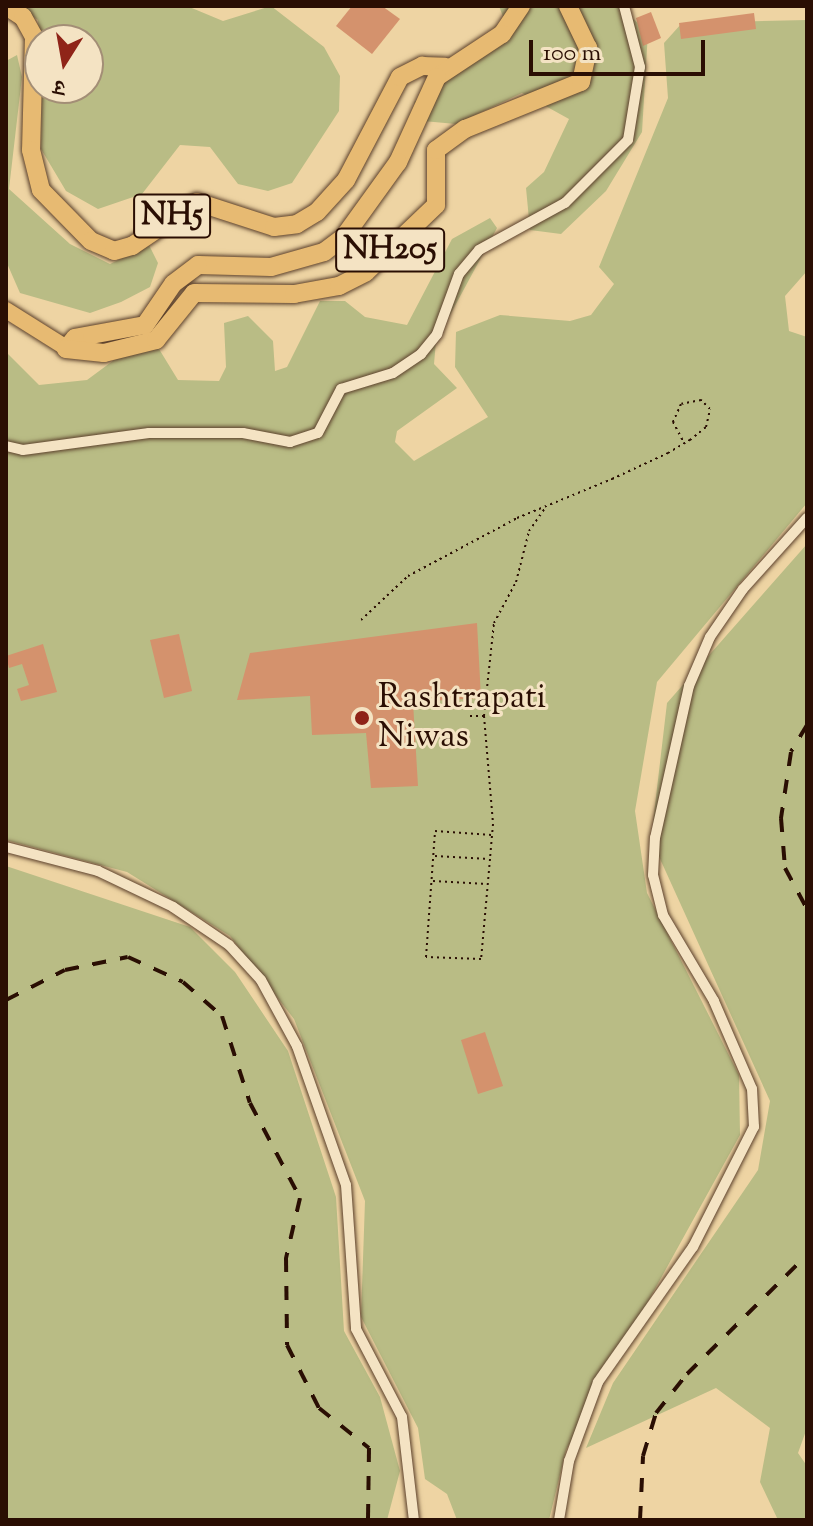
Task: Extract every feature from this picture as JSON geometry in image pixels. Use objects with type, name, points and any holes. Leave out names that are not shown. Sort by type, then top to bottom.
[{"type":"highway","name":"NH5","points":[[6,6],[23,17],[34,37],[31,150],[41,190],[91,241],[114,251],[132,246],[197,202],[274,227],[297,224],[317,212],[346,180],[400,77],[422,66],[445,67],[502,34],[521,6]]},
{"type":"highway","name":"NH205","points":[[65,347],[104,353],[156,340],[194,293],[294,294],[339,286],[366,272],[436,205],[436,150],[465,129],[581,82],[588,48],[568,6]]},
{"type":"highway","name":"NH205","points":[[65,347],[75,338],[145,325],[173,284],[198,265],[271,267],[324,252],[344,237],[398,162],[445,67]]},
{"type":"main road","points":[[6,310],[65,347]]},
{"type":"street","points":[[6,446],[23,450],[149,433],[243,433],[290,442],[318,433],[341,389],[393,373],[421,354],[437,334],[459,274],[479,250],[565,203],[628,140],[640,67],[624,6]]},
{"type":"street","points":[[559,1520],[569,1461],[598,1382],[693,1247],[754,1127],[752,1089],[714,1001],[663,915],[653,875],[655,838],[689,686],[710,637],[743,589],[807,518]]},
{"type":"street","points":[[6,847],[98,871],[173,907],[229,945],[261,980],[297,1046],[346,1185],[356,1329],[402,1417],[414,1520]]},
{"type":"path","points":[[361,620],[408,576],[547,506],[684,443],[706,427],[710,409],[701,400],[681,404],[673,422],[684,443]]},
{"type":"path","points":[[492,835],[435,831],[426,957],[481,959],[492,835],[484,716],[494,623],[516,582],[529,531],[547,506]]},
{"type":"path","points":[[470,716],[484,716]]},
{"type":"path","points":[[433,856],[490,859]]},
{"type":"path","points":[[431,881],[488,884]]},
{"type":"green space","points":[[17,6],[187,6],[223,21],[271,6],[324,47],[340,76],[339,111],[292,183],[268,191],[238,184],[210,147],[180,145],[142,194],[98,209],[66,191],[41,149],[42,104],[104,104],[104,24],[38,24],[38,20]]},
{"type":"green space","points":[[499,6],[619,6],[648,32],[642,132],[606,191],[561,234],[530,230],[526,188],[544,172],[569,119],[522,93],[456,124],[423,121],[414,102],[465,68],[505,22]]},
{"type":"green space","points":[[807,20],[807,271],[785,296],[789,331],[807,337],[807,503],[657,682],[635,811],[647,893],[739,1075],[740,1135],[566,1450],[549,1520],[457,1520],[447,1494],[425,1479],[418,1428],[361,1317],[365,1201],[294,1019],[230,936],[127,872],[6,840],[6,352],[39,385],[87,380],[133,346],[159,349],[178,380],[219,381],[226,367],[224,323],[248,316],[273,341],[275,371],[287,367],[320,301],[345,301],[365,317],[407,325],[452,239],[490,218],[497,228],[436,341],[434,364],[457,388],[397,431],[395,442],[414,461],[488,417],[455,367],[456,332],[500,315],[570,321],[591,315],[614,284],[599,267],[668,98],[664,43],[682,23]]},
{"type":"green space","points":[[17,55],[22,77],[9,189],[70,244],[110,264],[149,245],[158,263],[150,287],[90,313],[20,293],[6,261],[6,61]]},
{"type":"green space","points":[[807,544],[807,1428],[798,1453],[807,1466],[807,1520],[778,1520],[760,1482],[770,1428],[716,1388],[586,1448],[613,1383],[758,1170],[770,1101],[651,839],[667,703]]},
{"type":"green space","points":[[6,866],[190,927],[235,972],[288,1051],[336,1197],[344,1331],[380,1397],[400,1471],[387,1520],[6,1520]]},
{"type":"building","points":[[352,6],[382,6],[400,19],[372,54],[336,26]]},
{"type":"building","points":[[651,12],[661,38],[643,46],[636,18]]},
{"type":"building","points":[[754,13],[756,29],[681,39],[679,23]]},
{"type":"building","name":"Rashtrapati Niwas","points":[[477,623],[481,698],[413,702],[418,786],[371,788],[366,733],[312,735],[310,696],[237,700],[250,653]]},
{"type":"building","points":[[179,634],[192,691],[164,698],[150,640]]},
{"type":"building","points":[[43,644],[57,692],[21,701],[17,689],[29,685],[22,664],[9,668],[6,656]]},
{"type":"building","points":[[485,1032],[503,1086],[478,1094],[461,1040]]},
{"type":"railway","points":[[807,725],[791,752],[781,818],[785,868],[807,909]]},
{"type":"railway","points":[[6,1000],[65,970],[128,957],[183,982],[222,1016],[250,1103],[300,1198],[286,1258],[287,1345],[319,1408],[369,1448],[368,1520]]},
{"type":"railway","points":[[640,1520],[643,1456],[656,1413],[687,1374],[807,1255]]},
{"type":"place","name":"Rashtrapati Niwas","points":[[362,718]]}]
